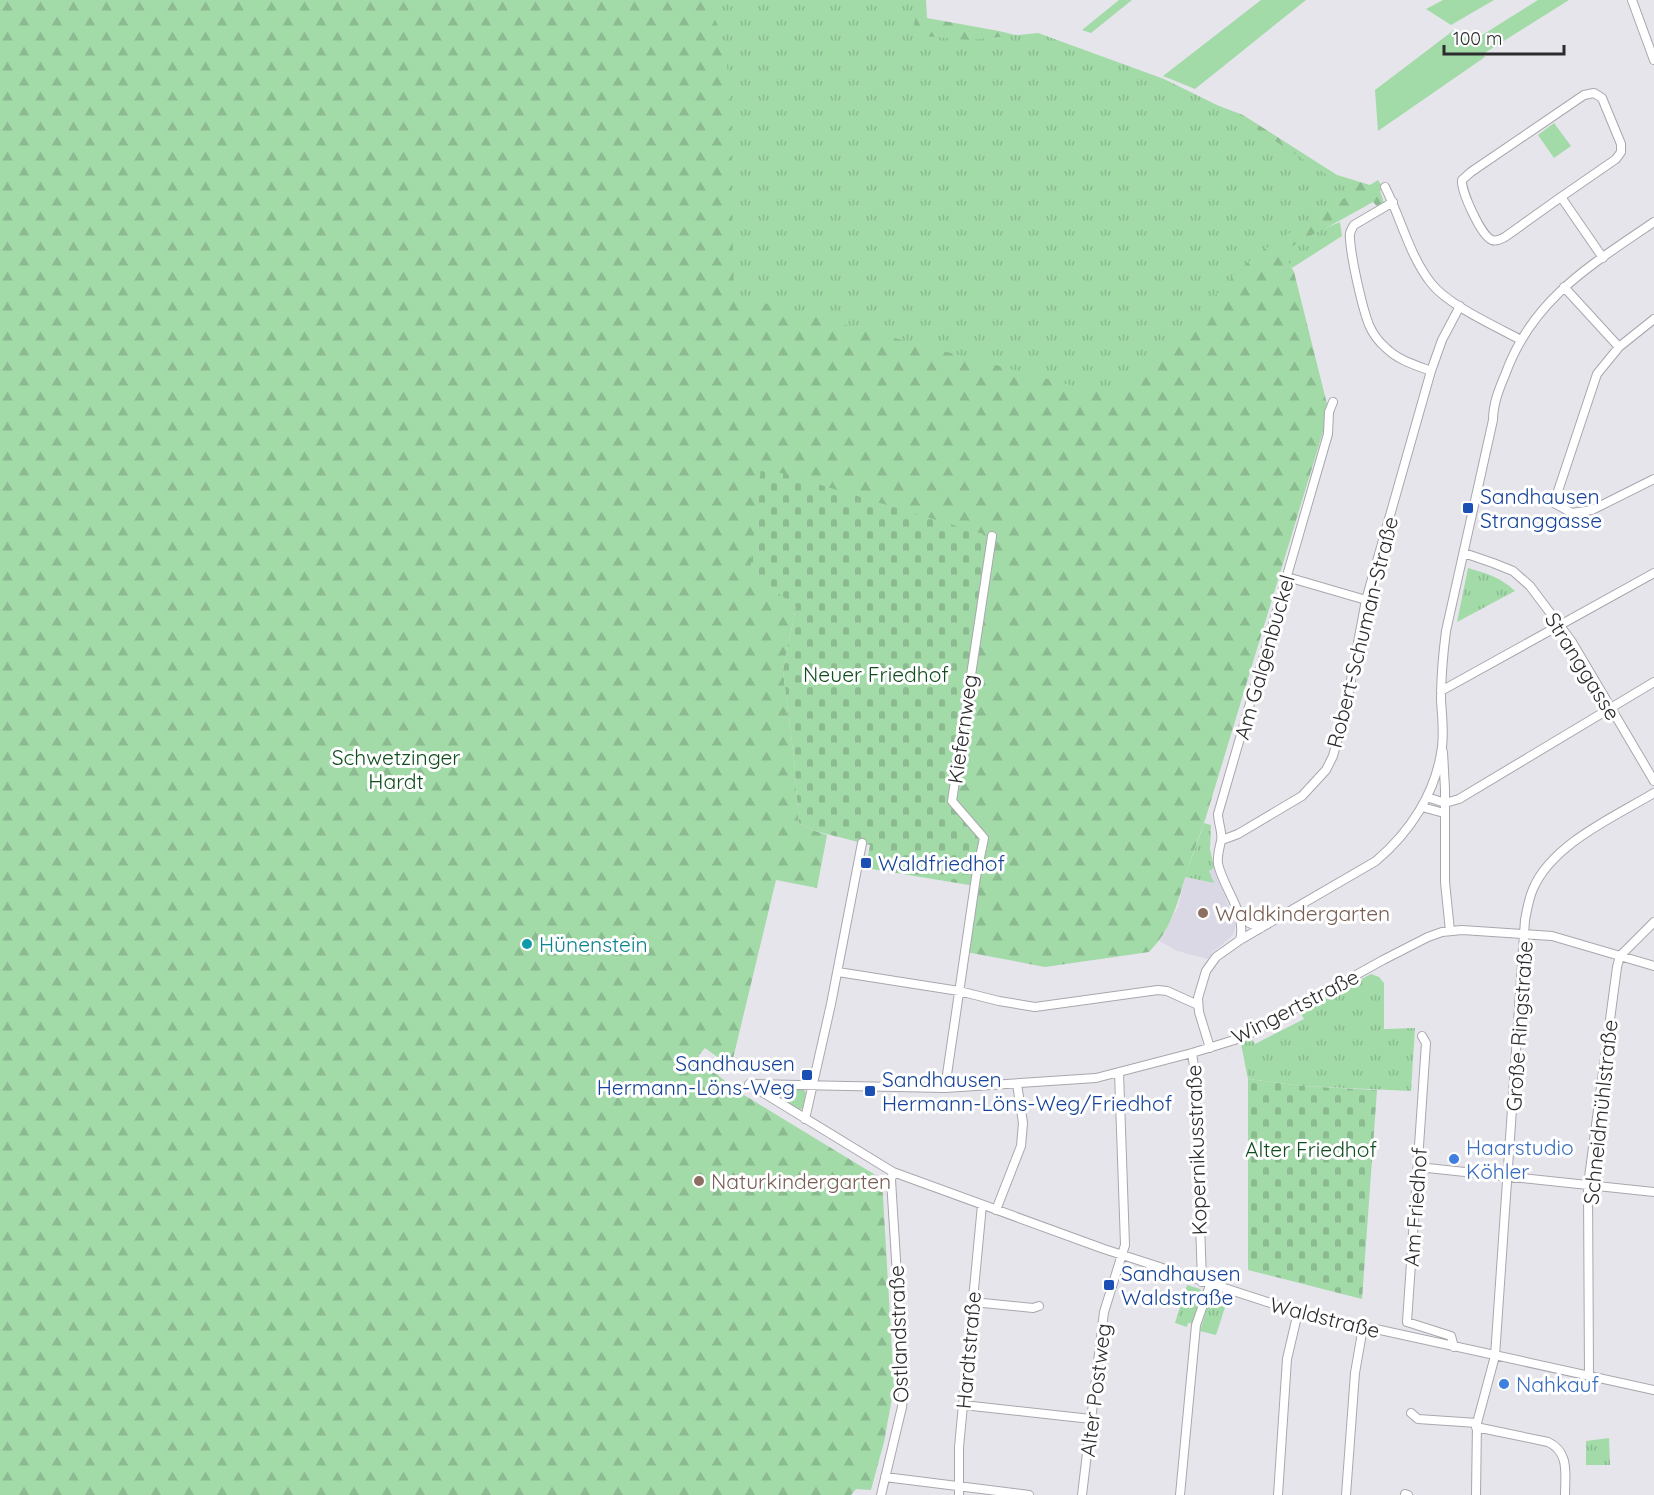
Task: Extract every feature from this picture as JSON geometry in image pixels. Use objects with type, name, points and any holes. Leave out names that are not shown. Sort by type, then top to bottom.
[{"type":"street","points":[[1632,0],[1654,60]]},
{"type":"street","points":[[1594,93],[1602,98],[1621,152],[1616,159],[1560,197],[1497,241],[1483,233],[1464,192],[1462,180],[1471,171],[1584,95],[1594,93]]},
{"type":"street","points":[[1385,187],[1419,265],[1431,284],[1445,297],[1521,340]]},
{"type":"street","points":[[1560,197],[1602,258]]},
{"type":"street","points":[[1393,202],[1354,225],[1352,229],[1349,238],[1359,284],[1369,325],[1379,341],[1406,362],[1431,371]]},
{"type":"street","points":[[1450,931],[1445,882],[1441,691],[1445,639],[1493,420],[1493,411],[1508,367],[1521,340],[1549,301],[1602,258],[1654,222]]},
{"type":"street","points":[[1564,287],[1619,346]]},
{"type":"street","name":"Robert-Schuman-Straße","points":[[1222,840],[1238,834],[1302,796],[1326,770],[1340,734],[1366,600],[1431,371],[1442,340],[1460,306]]},
{"type":"street","points":[[1654,319],[1619,346],[1597,374],[1554,503],[1572,513],[1592,510],[1654,479]]},
{"type":"street","name":"Am Galgenbuckel","points":[[1262,928],[1249,923],[1238,910],[1221,875],[1217,861],[1218,848],[1222,840],[1218,814],[1328,434],[1329,412],[1333,402]]},
{"type":"street","name":"Kiefernweg","points":[[945,1088],[976,877],[984,838],[952,801],[992,536]]},
{"type":"street","name":"Stranggasse","points":[[1464,553],[1513,571],[1530,586],[1572,642],[1654,781]]},
{"type":"street","points":[[1441,691],[1654,573]]},
{"type":"street","points":[[1287,577],[1366,600]]},
{"type":"street","points":[[1427,797],[1445,803],[1460,799],[1654,682]]},
{"type":"street","points":[[1210,1047],[1197,1005],[1203,980],[1211,963],[1222,951],[1376,861],[1393,846],[1427,797],[1442,747]]},
{"type":"street","name":"Große Ringstraße","points":[[1476,1495],[1477,1425],[1495,1356],[1527,909],[1531,894],[1546,868],[1569,845],[1654,793]]},
{"type":"street","points":[[1422,807],[1444,813]]},
{"type":"street","points":[[805,1119],[838,972],[862,843]]},
{"type":"street","name":"Am Galgenbuckel","points":[[1238,910],[1241,926],[1240,940]]},
{"type":"street","points":[[1620,956],[1654,922]]},
{"type":"street","name":"Wingertstraße","points":[[748,1084],[945,1088],[1096,1078],[1244,1037],[1420,940],[1437,933],[1450,931],[1552,936],[1654,966]]},
{"type":"street","name":"Schneidmühlstraße","points":[[1589,1376],[1588,1185],[1620,956]]},
{"type":"street","points":[[838,972],[959,991],[1017,1005],[1035,1006],[1158,990],[1167,991],[1197,1005]]},
{"type":"street","name":"Am Friedhof","points":[[1422,1036],[1426,1043],[1407,1322],[1451,1336],[1454,1347]]},
{"type":"street","name":"Kopernikusstraße","points":[[1192,1053],[1206,1283]]},
{"type":"street","name":"Alter Postweg","points":[[1082,1495],[1104,1312],[1125,1245],[1119,1072]]},
{"type":"street","name":"Waldstraße","points":[[748,1084],[893,1172],[1122,1255],[1298,1312],[1654,1390]]},
{"type":"street","points":[[996,1210],[1021,1146],[1023,1134],[1017,1084]]},
{"type":"street","points":[[1418,1167],[1654,1192]]},
{"type":"street","name":"Ostlandstraße","points":[[881,1495],[902,1407],[904,1386],[891,1180],[893,1172]]},
{"type":"street","name":"Hardtstraße","points":[[959,1491],[959,1447],[982,1205]]},
{"type":"street","points":[[1180,1495],[1196,1325],[1206,1283]]},
{"type":"street","points":[[973,1302],[1033,1308],[1039,1306]]},
{"type":"street","points":[[1278,1495],[1287,1359],[1298,1312]]},
{"type":"street","points":[[1346,1495],[1355,1373],[1363,1327]]},
{"type":"street","points":[[963,1405],[1091,1419]]},
{"type":"street","points":[[1411,1413],[1418,1419],[1477,1425],[1557,1446],[1564,1457],[1565,1495]]},
{"type":"street","points":[[885,1477],[959,1491],[1029,1495]]},
{"type":"shaded area","name":"Waldkindergarten","points":[[1214,868],[1236,925],[1233,935],[1208,959],[1177,951],[1159,941],[1178,907],[1185,877],[1213,883],[1209,871]]},
{"type":"green space","name":"Schwetzinger Hardt","points":[[0,0],[926,0],[927,18],[999,31],[1060,46],[1243,115],[1337,175],[1370,185],[1378,180],[1383,188],[1380,191],[1384,203],[1378,207],[1373,202],[1283,252],[1294,272],[1329,412],[1205,820],[1179,898],[1162,935],[1149,952],[1045,967],[966,952],[980,853],[950,802],[987,550],[750,570],[796,607],[783,671],[799,823],[827,835],[817,888],[776,880],[731,1067],[705,1048],[698,1056],[710,1069],[739,1092],[882,1179],[894,1387],[884,1442],[871,1490],[856,1489],[851,1495],[0,1495]]},
{"type":"green space","points":[[707,0],[919,0],[912,35],[970,40],[1038,33],[1164,79],[1227,110],[1354,192],[1272,244],[1247,263],[1115,397],[734,295],[729,78],[722,36]]},
{"type":"green space","points":[[1119,0],[1132,0],[1091,33],[1082,30]]},
{"type":"green space","points":[[1261,0],[1306,0],[1195,89],[1163,76]]},
{"type":"green space","points":[[1443,0],[1494,0],[1451,25],[1426,9]]},
{"type":"green space","points":[[1538,0],[1569,0],[1483,54],[1485,57],[1378,131],[1375,90],[1454,30],[1471,42]]},
{"type":"green space","points":[[1554,123],[1571,146],[1554,158],[1538,135]]},
{"type":"green space","points":[[1340,222],[1342,236],[1292,268],[1282,252]]},
{"type":"green space","name":"Neuer Friedhof","points":[[761,467],[983,534],[987,550],[950,801],[982,838],[975,886],[866,868],[870,845],[815,831],[799,823],[783,671],[796,607],[750,571]]},
{"type":"green space","points":[[1468,568],[1499,579],[1515,591],[1457,622]]},
{"type":"green space","points":[[1204,823],[1211,825],[1210,849],[1214,868],[1209,871],[1214,883],[1185,877]]},
{"type":"green space","points":[[1371,974],[1379,977],[1384,983],[1384,1029],[1415,1028],[1411,1091],[1302,1086],[1248,1079],[1241,1044],[1252,1039],[1255,1044],[1304,1019],[1300,1012]]},
{"type":"green space","name":"Alter Friedhof","points":[[1248,1079],[1302,1086],[1377,1090],[1362,1299],[1248,1270]]},
{"type":"green space","points":[[760,1087],[802,1088],[806,1093],[803,1108],[798,1111]]},
{"type":"green space","points":[[1187,1285],[1200,1289],[1203,1293],[1193,1323],[1188,1323],[1187,1327],[1175,1323]]},
{"type":"green space","points":[[1211,1295],[1228,1298],[1216,1335],[1200,1331]]},
{"type":"green space","points":[[1609,1438],[1610,1465],[1586,1465],[1586,1441]]},
{"type":"place","name":"Sandhausen Stranggasse","points":[[1468,508]]},
{"type":"place","name":"Waldfriedhof","points":[[866,863]]},
{"type":"place","name":"Waldkindergarten","points":[[1203,913]]},
{"type":"place","name":"Hünenstein","points":[[527,944]]},
{"type":"place","name":"Sandhausen Hermann-Löns-Weg","points":[[807,1075]]},
{"type":"place","name":"Sandhausen Hermann-Löns-Weg/Friedhof","points":[[870,1091]]},
{"type":"place","name":"Haarstudio Köhler","points":[[1454,1159]]},
{"type":"place","name":"Naturkindergarten","points":[[699,1181]]},
{"type":"place","name":"Sandhausen Waldstraße","points":[[1109,1285]]},
{"type":"place","name":"Nahkauf","points":[[1504,1384]]}]
